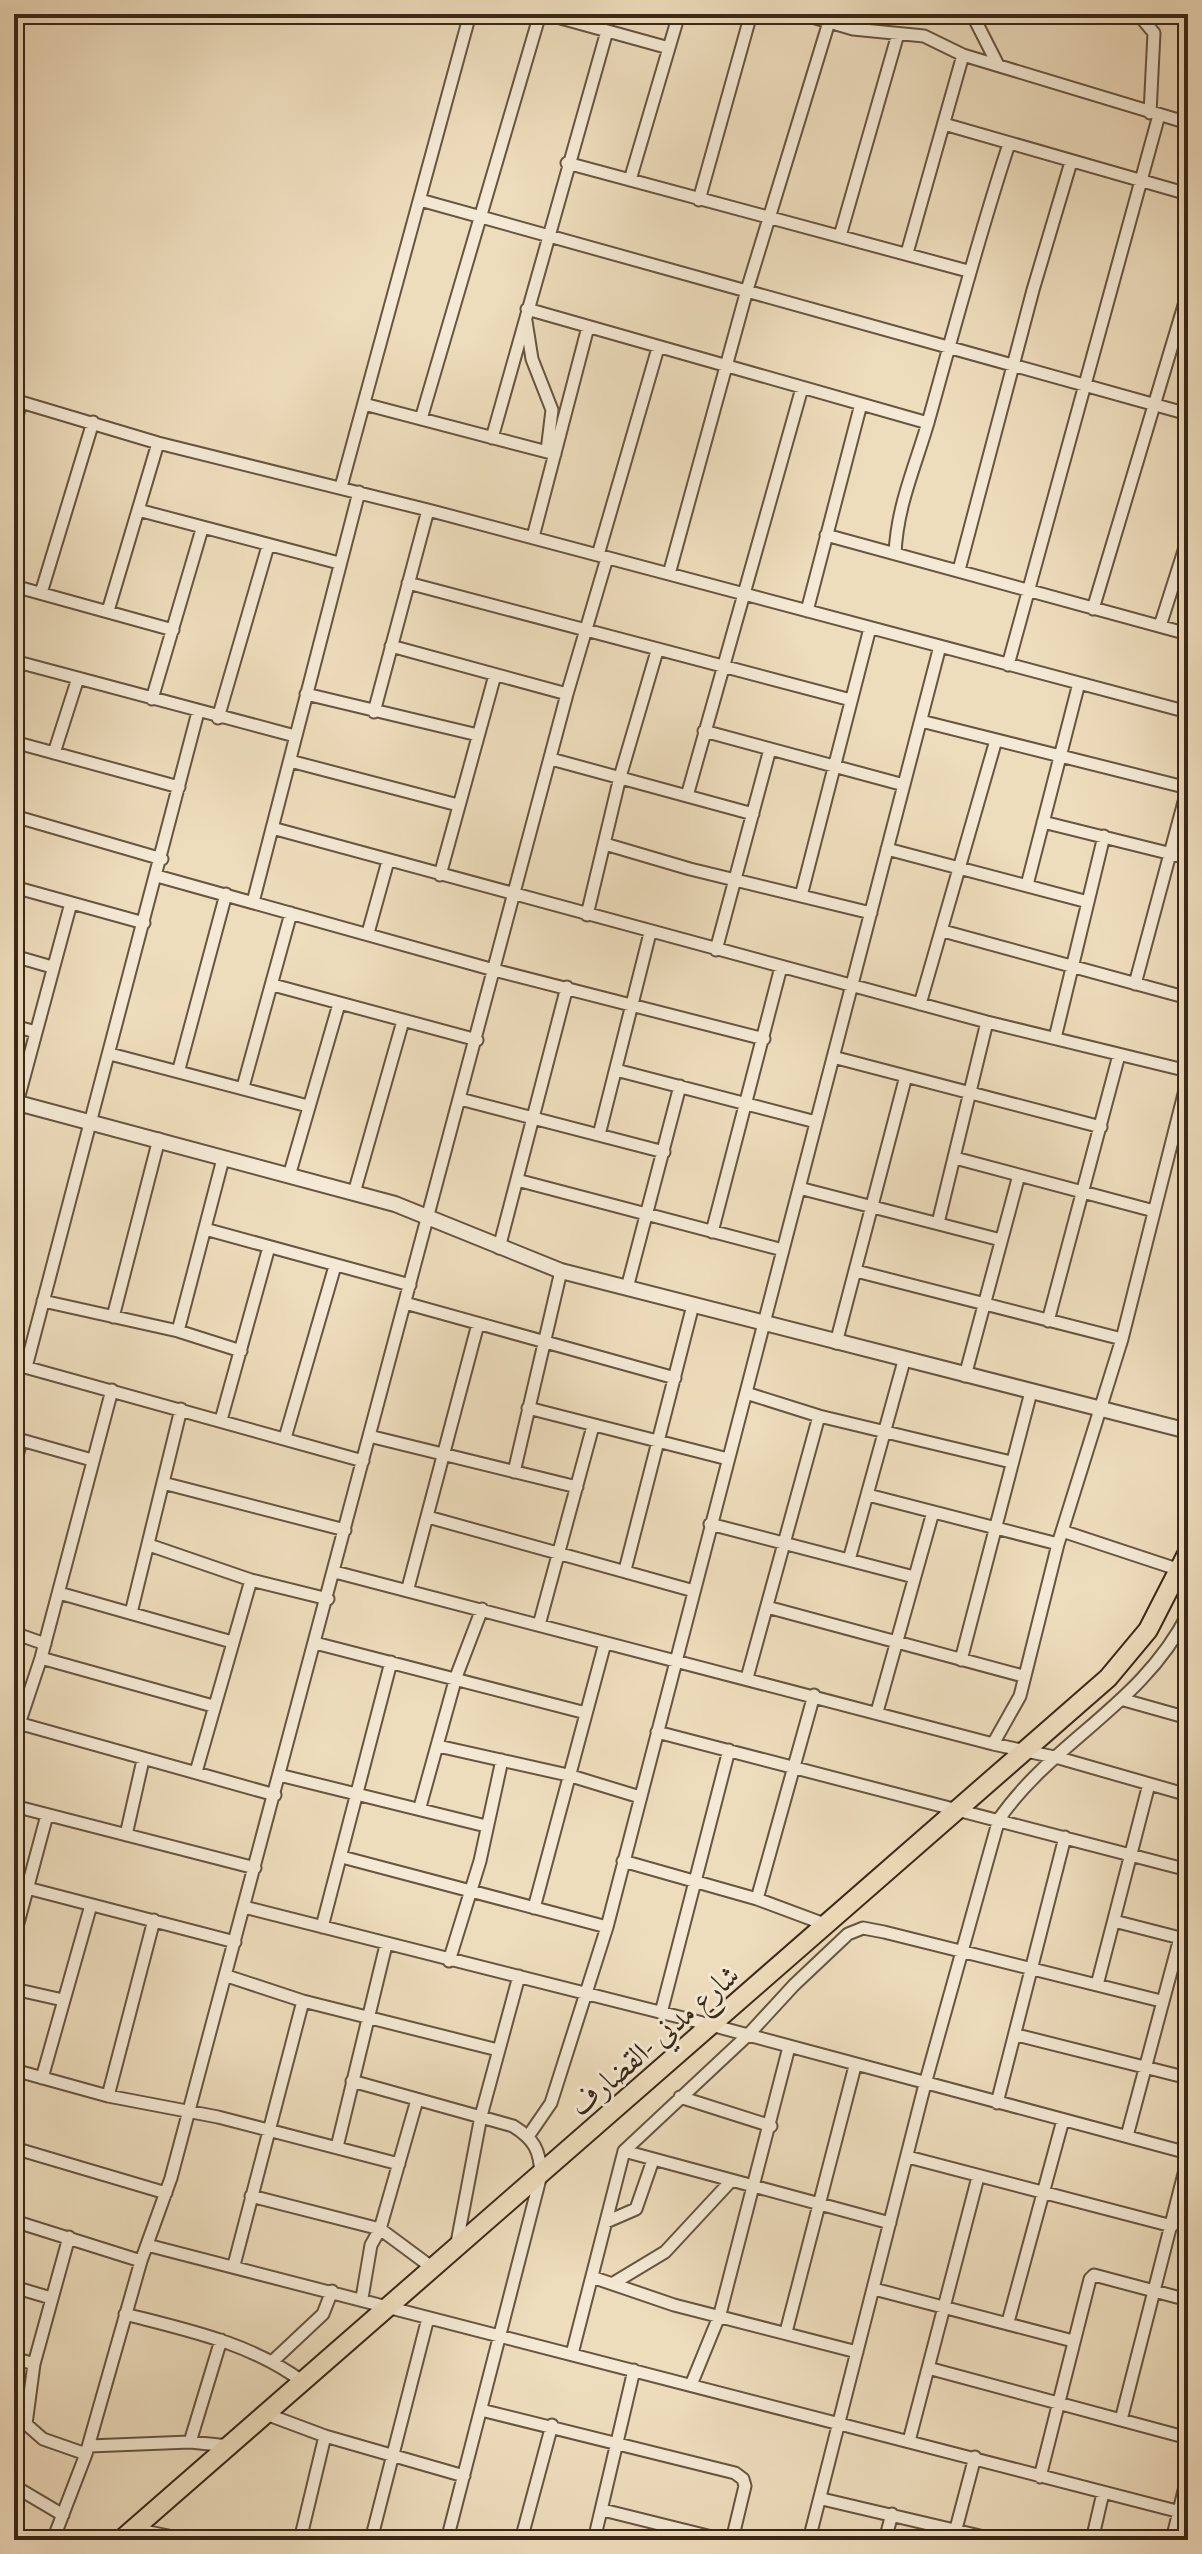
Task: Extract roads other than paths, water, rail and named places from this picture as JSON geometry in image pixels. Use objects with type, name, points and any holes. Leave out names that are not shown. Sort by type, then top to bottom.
[{"type":"highway","name":"شارع مدني -القضارف","points":[[128,2535],[1027,1751],[1132,1652],[1159,1612],[1188,1552]]},
{"type":"street","points":[[341,487],[470,14]]},
{"type":"street","points":[[421,419],[483,217],[540,14]]},
{"type":"street","points":[[546,14],[669,48]]},
{"type":"street","points":[[630,180],[679,14]]},
{"type":"street","points":[[699,200],[751,14]]},
{"type":"street","points":[[803,14],[866,31],[924,36],[963,55],[1188,123]]},
{"type":"street","points":[[972,14],[998,65]]},
{"type":"street","points":[[1008,665],[1140,180],[1155,114],[1154,33],[1138,14]]},
{"type":"street","points":[[669,574],[747,290],[829,22]]},
{"type":"street","points":[[492,438],[567,163],[607,31]]},
{"type":"street","points":[[840,236],[898,34]]},
{"type":"street","points":[[907,253],[963,55]]},
{"type":"street","points":[[944,124],[1188,194]]},
{"type":"street","points":[[895,554],[898,512],[928,423],[968,271],[1009,144]]},
{"type":"street","points":[[959,570],[1071,162]]},
{"type":"street","points":[[567,163],[968,271]]},
{"type":"street","points":[[420,200],[1014,363],[1188,414]]},
{"type":"street","points":[[1093,609],[1188,292]]},
{"type":"street","points":[[526,313],[588,327],[928,423]]},
{"type":"street","points":[[526,313],[532,359],[552,410],[551,452]]},
{"type":"street","points":[[533,537],[551,452],[588,327]]},
{"type":"street","points":[[53,2540],[87,2450],[141,2261],[166,2193],[227,1976],[586,631],[602,557],[658,348]]},
{"type":"street","points":[[687,796],[802,388]]},
{"type":"street","points":[[14,427],[18,401],[158,443],[533,537],[1188,712]]},
{"type":"street","points":[[364,404],[551,452]]},
{"type":"street","points":[[807,611],[861,404]]},
{"type":"street","points":[[41,593],[93,422]]},
{"type":"street","points":[[108,611],[158,443]]},
{"type":"street","points":[[253,902],[359,492]]},
{"type":"street","points":[[138,510],[339,563]]},
{"type":"street","points":[[374,712],[428,510]]},
{"type":"street","points":[[152,699],[202,529]]},
{"type":"street","points":[[826,535],[1188,634]]},
{"type":"street","points":[[1160,626],[1188,538]]},
{"type":"street","points":[[218,718],[268,546]]},
{"type":"street","points":[[408,583],[851,700]]},
{"type":"street","points":[[14,586],[173,630]]},
{"type":"street","points":[[801,896],[870,628]]},
{"type":"street","points":[[391,646],[567,694]]},
{"type":"street","points":[[529,2135],[551,2103],[589,1993],[940,646]]},
{"type":"street","points":[[587,915],[620,777],[657,651]]},
{"type":"street","points":[[14,661],[218,718],[295,736]]},
{"type":"street","points":[[440,875],[495,675]]},
{"type":"street","points":[[54,753],[78,678]]},
{"type":"street","points":[[1027,885],[1079,683]]},
{"type":"street","points":[[306,694],[478,735]]},
{"type":"street","points":[[198,712],[162,859],[43,1301],[20,1365],[363,1461]]},
{"type":"street","points":[[921,721],[1188,788],[1135,984]]},
{"type":"street","points":[[704,731],[904,785]]},
{"type":"street","points":[[920,1004],[996,740]]},
{"type":"street","points":[[14,742],[179,787]]},
{"type":"street","points":[[716,950],[770,749]]},
{"type":"street","points":[[551,759],[753,814]]},
{"type":"street","points":[[290,761],[458,805]]},
{"type":"street","points":[[14,816],[162,859]]},
{"type":"street","points":[[1043,822],[1188,858]]},
{"type":"street","points":[[272,828],[650,933],[987,1022],[1188,1071]]},
{"type":"street","points":[[1055,1038],[1104,836]]},
{"type":"street","points":[[605,844],[871,913]]},
{"type":"street","points":[[887,849],[1088,902]]},
{"type":"street","points":[[368,933],[388,861]]},
{"type":"street","points":[[157,876],[494,970],[764,1039]]},
{"type":"street","points":[[14,887],[144,923]]},
{"type":"street","points":[[179,1069],[226,894]]},
{"type":"street","points":[[71,903],[16,1103],[354,1193],[428,1217],[561,1271],[1188,1431]]},
{"type":"street","points":[[243,1087],[291,913]]},
{"type":"street","points":[[943,931],[1188,998]]},
{"type":"street","points":[[599,1135],[650,933]]},
{"type":"street","points":[[14,956],[52,967]]},
{"type":"street","points":[[712,1232],[781,967]]},
{"type":"street","points":[[273,985],[477,1040]]},
{"type":"street","points":[[499,1248],[567,987]]},
{"type":"street","points":[[289,1176],[339,1004]]},
{"type":"street","points":[[354,1193],[403,1021]]},
{"type":"street","points":[[938,1223],[987,1022]]},
{"type":"street","points":[[14,1026],[36,1032]]},
{"type":"street","points":[[110,1054],[179,1069],[308,1106]]},
{"type":"street","points":[[1048,1321],[1119,1055]]},
{"type":"street","points":[[833,1057],[1101,1127]]},
{"type":"street","points":[[616,1070],[816,1122]]},
{"type":"street","points":[[836,1343],[906,1076]]},
{"type":"street","points":[[993,1744],[1020,1696],[1058,1544],[1122,1339],[1188,1078]]},
{"type":"street","points":[[627,1288],[680,1086]]},
{"type":"street","points":[[460,1099],[664,1152]]},
{"type":"street","points":[[113,1317],[159,1139]]},
{"type":"street","points":[[955,1158],[1154,1211]]},
{"type":"street","points":[[178,1331],[223,1159]]},
{"type":"street","points":[[965,1376],[1019,1175]]},
{"type":"street","points":[[517,1180],[783,1250]]},
{"type":"street","points":[[799,1188],[1001,1240]]},
{"type":"street","points":[[205,1229],[410,1285]]},
{"type":"street","points":[[221,1420],[269,1247]]},
{"type":"street","points":[[285,1438],[335,1266]]},
{"type":"street","points":[[514,1472],[561,1271]]},
{"type":"street","points":[[856,1271],[1122,1339]]},
{"type":"street","points":[[43,1301],[178,1331],[241,1351]]},
{"type":"street","points":[[405,1303],[675,1378]]},
{"type":"street","points":[[625,1570],[693,1305]]},
{"type":"street","points":[[408,1588],[446,1455],[478,1324]]},
{"type":"street","points":[[849,1560],[904,1361]]},
{"type":"street","points":[[14,1739],[45,1644],[112,1390]]},
{"type":"street","points":[[961,1660],[1031,1392]]},
{"type":"street","points":[[746,1393],[819,1416],[1011,1462]]},
{"type":"street","points":[[528,1408],[728,1459]]},
{"type":"street","points":[[131,1613],[181,1409]]},
{"type":"street","points":[[747,1678],[819,1416]]},
{"type":"street","points":[[539,1625],[593,1426]]},
{"type":"street","points":[[369,1436],[577,1487]]},
{"type":"street","points":[[14,1469],[17,1439],[92,1460]]},
{"type":"street","points":[[163,1483],[345,1530]]},
{"type":"street","points":[[868,1495],[1058,1544]]},
{"type":"street","points":[[877,1712],[933,1512]]},
{"type":"street","points":[[428,1517],[694,1591]]},
{"type":"street","points":[[710,1524],[914,1577]]},
{"type":"street","points":[[1062,1531],[1180,1570]]},
{"type":"street","points":[[149,1545],[251,1580],[328,1599]]},
{"type":"street","points":[[335,1572],[408,1588],[993,1744],[1059,1758],[1188,1795]]},
{"type":"street","points":[[196,1772],[251,1580]]},
{"type":"street","points":[[59,1593],[232,1642]]},
{"type":"street","points":[[767,1607],[1023,1676]]},
{"type":"street","points":[[420,1807],[456,1677],[482,1609]]},
{"type":"street","points":[[809,2540],[822,2499],[925,2084],[965,1951],[999,1819],[1023,1790],[1124,1700],[1182,1640],[1188,1614]]},
{"type":"street","points":[[14,1633],[45,1644]]},
{"type":"street","points":[[315,1643],[586,1713]]},
{"type":"street","points":[[534,1908],[605,1643]]},
{"type":"street","points":[[41,1658],[213,1706]]},
{"type":"street","points":[[322,1927],[391,1662]]},
{"type":"street","points":[[757,1899],[814,1695]]},
{"type":"street","points":[[1124,1700],[1188,1718]]},
{"type":"street","points":[[18,1723],[275,1795]]},
{"type":"street","points":[[657,1732],[1188,1870]]},
{"type":"street","points":[[438,1746],[568,1775],[640,1797]]},
{"type":"street","points":[[661,2013],[729,1750]]},
{"type":"street","points":[[126,1835],[143,1760]]},
{"type":"street","points":[[449,1961],[471,1890],[502,1760]]},
{"type":"street","points":[[279,1775],[420,1807],[486,1826]]},
{"type":"street","points":[[1097,1985],[1149,1784]]},
{"type":"street","points":[[14,1806],[255,1868]]},
{"type":"street","points":[[14,1938],[47,1815]]},
{"type":"street","points":[[997,2103],[1034,1970],[1065,1837]]},
{"type":"street","points":[[342,1857],[607,1927]]},
{"type":"street","points":[[623,1861],[697,1880],[827,1925]]},
{"type":"street","points":[[27,1888],[235,1942]]},
{"type":"street","points":[[42,2078],[91,1905]]},
{"type":"street","points":[[244,1907],[711,2025],[855,2066],[1127,2136],[1188,2156],[1121,2420]]},
{"type":"street","points":[[108,2096],[154,1920]]},
{"type":"street","points":[[1114,1921],[1184,1939],[1161,2001],[1127,2136]]},
{"type":"street","points":[[572,2354],[624,2151],[748,2035],[794,1985],[848,1934],[863,1928],[1161,2001]]},
{"type":"street","points":[[337,2147],[386,1945]]},
{"type":"street","points":[[227,1976],[303,2001],[498,2050]]},
{"type":"street","points":[[456,2248],[481,2116],[519,1976]]},
{"type":"street","points":[[14,1989],[63,2000]]},
{"type":"street","points":[[234,2265],[303,2001]]},
{"type":"street","points":[[1017,2035],[1188,2078]]},
{"type":"street","points":[[691,2385],[720,2314],[789,2047]]},
{"type":"street","points":[[786,2332],[855,2066]]},
{"type":"street","points":[[14,2070],[108,2096],[188,2111],[399,2164]]},
{"type":"street","points":[[352,2081],[481,2116],[529,2135],[540,2156],[541,2175],[464,2476],[452,2539]]},
{"type":"street","points":[[680,2097],[771,2126]]},
{"type":"street","points":[[362,2298],[371,2245],[380,2229],[417,2100]]},
{"type":"street","points":[[1008,2322],[1063,2120]]},
{"type":"street","points":[[14,2148],[166,2193]]},
{"type":"street","points":[[624,2151],[890,2223]]},
{"type":"street","points":[[908,2157],[1043,2195],[1172,2226]]},
{"type":"street","points":[[606,2222],[636,2209],[653,2160]]},
{"type":"street","points":[[909,2441],[978,2177]]},
{"type":"street","points":[[612,2284],[665,2252],[730,2182]]},
{"type":"street","points":[[251,2196],[380,2229],[434,2269]]},
{"type":"street","points":[[14,2221],[141,2261]]},
{"type":"street","points":[[69,2237],[34,2364],[26,2424],[43,2439],[87,2450],[190,2442],[229,2446]]},
{"type":"street","points":[[147,2245],[362,2298],[387,2308],[499,2334],[1184,2513]]},
{"type":"street","points":[[1040,2477],[1092,2276],[1188,2300]]},
{"type":"street","points":[[592,2277],[674,2305],[720,2314],[857,2352]]},
{"type":"street","points":[[14,2287],[51,2298]]},
{"type":"street","points":[[874,2289],[1073,2341]]},
{"type":"street","points":[[274,2360],[323,2314],[332,2291]]},
{"type":"street","points":[[125,2314],[221,2340],[274,2360],[303,2382]]},
{"type":"street","points":[[371,2540],[428,2318]]},
{"type":"street","points":[[190,2442],[221,2340]]},
{"type":"street","points":[[14,2358],[34,2364]]},
{"type":"street","points":[[928,2368],[1188,2438]]},
{"type":"street","points":[[594,2540],[634,2370]]},
{"type":"street","points":[[481,2410],[552,2425],[735,2473],[743,2479],[745,2486],[732,2540]]},
{"type":"street","points":[[266,2414],[325,2436],[394,2453],[464,2476]]},
{"type":"street","points":[[521,2540],[552,2425]]},
{"type":"street","points":[[300,2540],[325,2436]]},
{"type":"street","points":[[955,2534],[975,2457]]},
{"type":"street","points":[[1172,2540],[1184,2513],[1188,2474]]},
{"type":"street","points":[[14,2486],[63,2515]]},
{"type":"street","points":[[1092,2540],[1103,2493]]},
{"type":"street","points":[[822,2499],[892,2514],[955,2534],[997,2540]]},
{"type":"street","points":[[603,2510],[724,2540]]},
{"type":"street","points":[[885,2540],[892,2514]]},
{"type":"street","points":[[664,2540],[668,2527]]},
{"type":"street","points":[[128,2535],[188,2540]]}]
